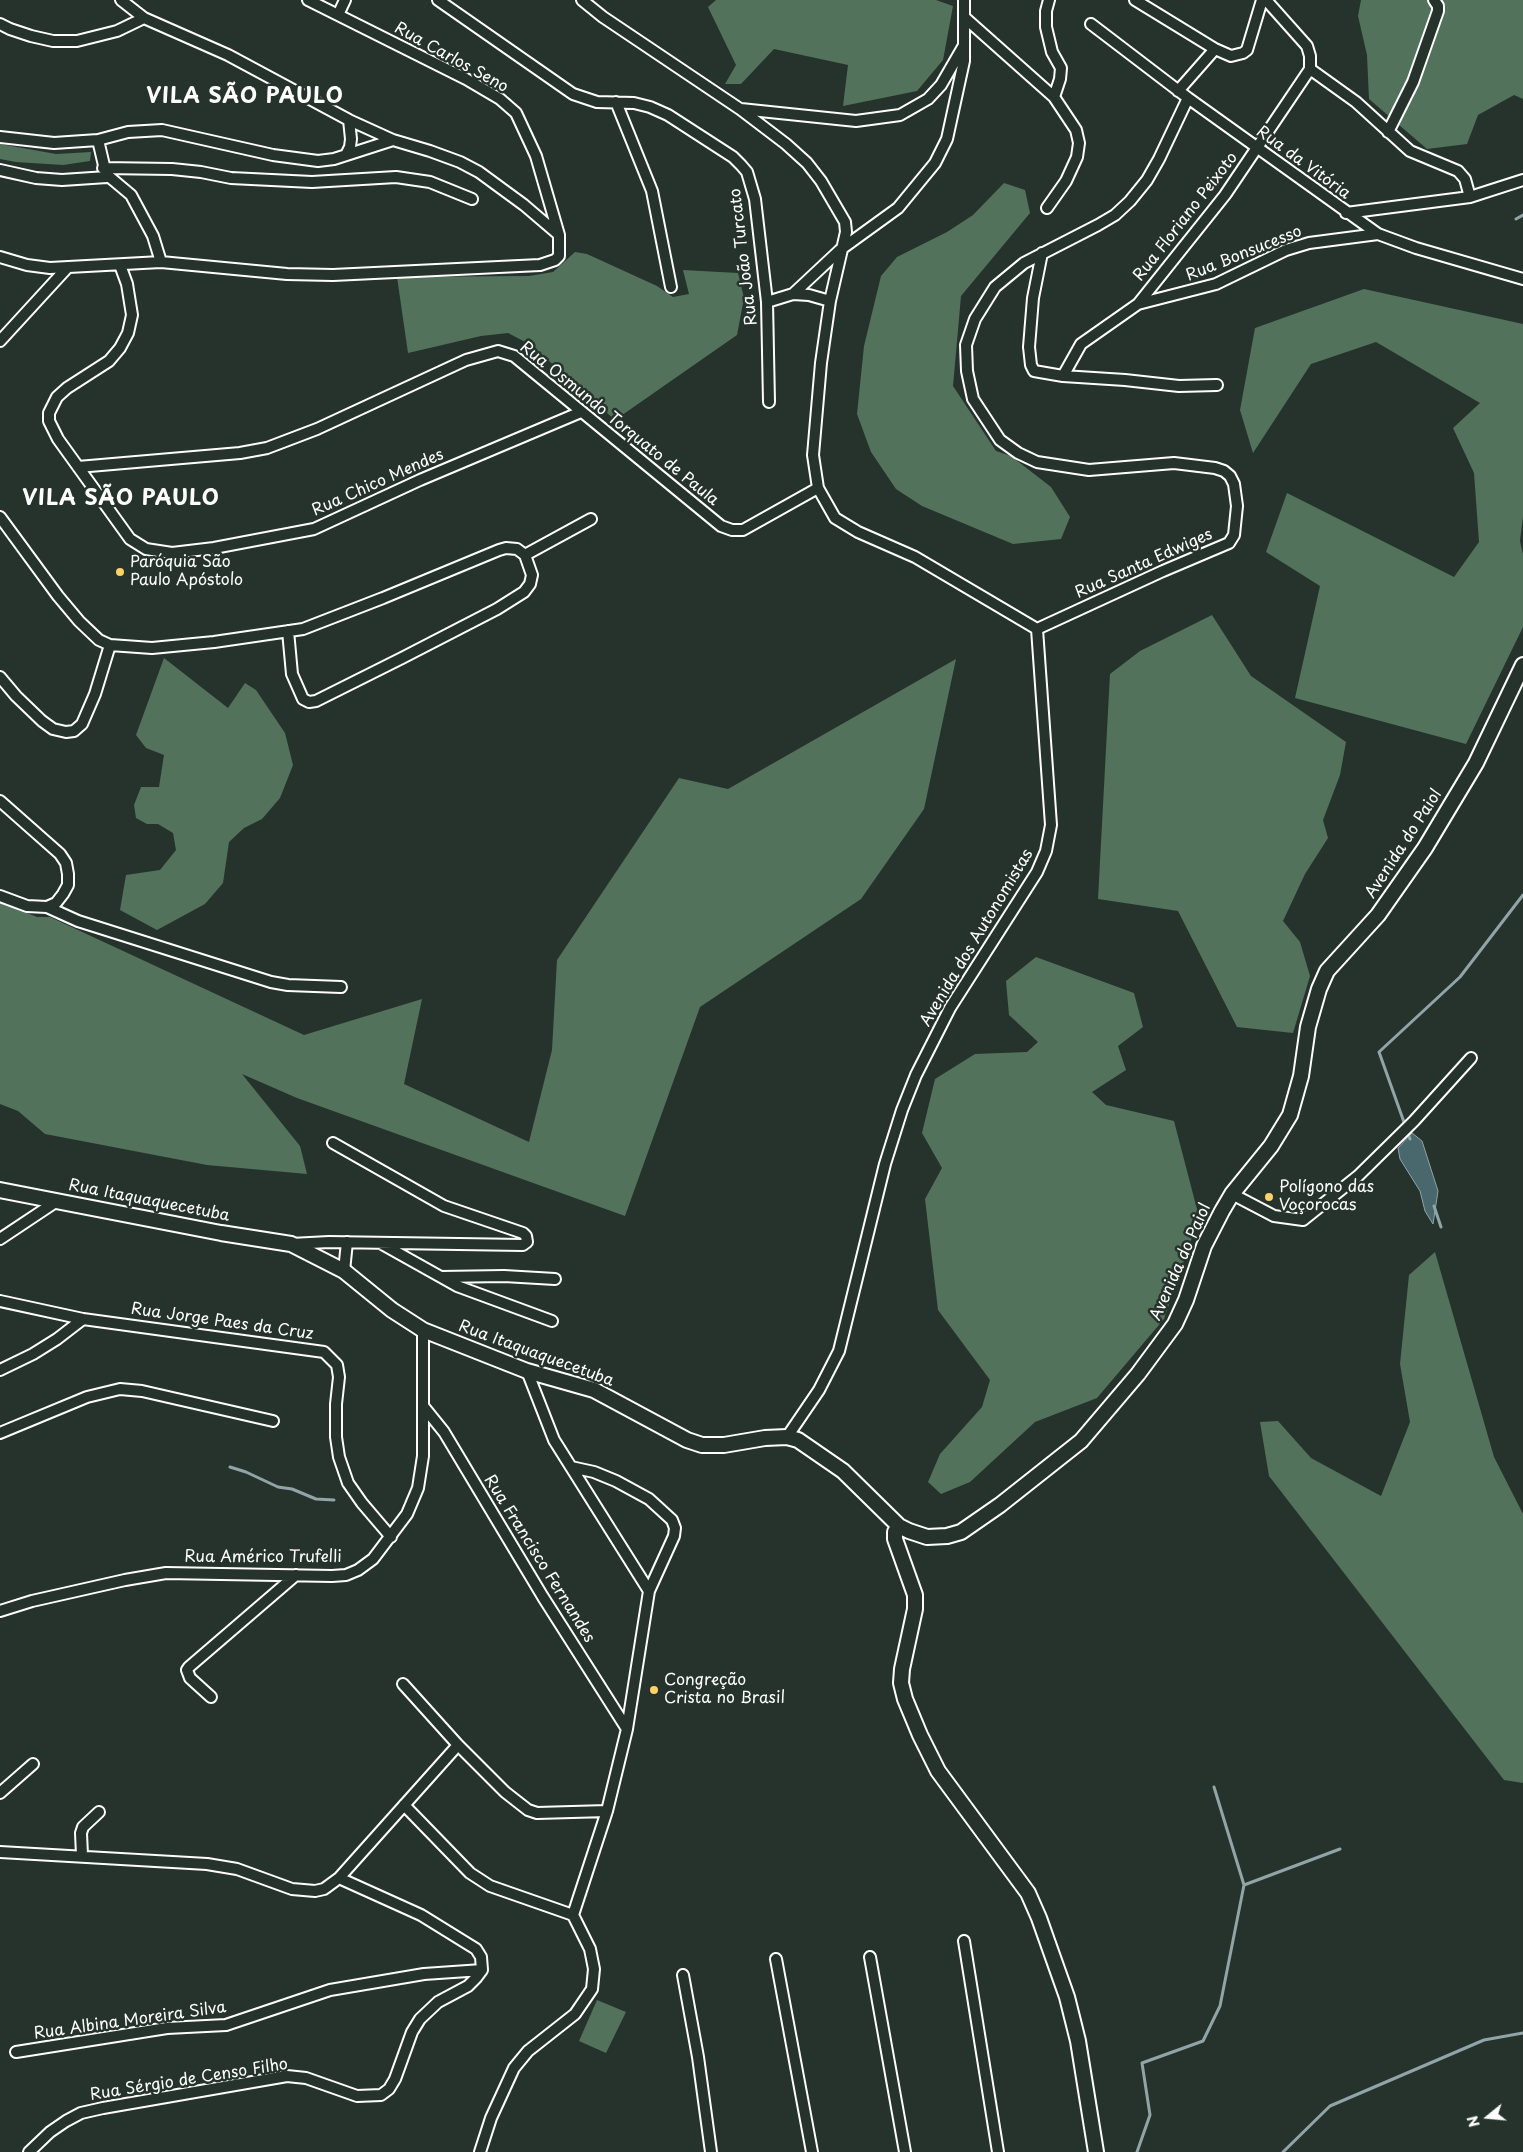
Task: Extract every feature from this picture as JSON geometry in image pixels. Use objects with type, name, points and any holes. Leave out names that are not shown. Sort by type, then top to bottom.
[{"type":"street","points":[[0,257],[27,265],[67,268],[161,262],[287,274],[333,275],[540,265],[555,260],[558,256],[559,235],[524,205],[479,172],[460,162],[394,140],[349,120],[228,55],[144,18],[121,0]]},
{"type":"street","name":"Rua Carlos Seno","points":[[308,0],[466,79],[500,99],[516,113],[536,156],[559,235]]},
{"type":"street","points":[[338,15],[346,0]]},
{"type":"street","name":"Rua João Turcato","points":[[438,0],[573,94],[597,102],[634,103],[650,107],[668,115],[733,157],[747,172],[754,199],[768,302],[769,402]]},
{"type":"street","points":[[582,0],[602,17],[740,109],[800,157],[826,188],[845,222],[846,232],[840,250],[830,301],[821,363],[814,455],[818,488],[835,518],[858,532],[915,557],[1037,629]]},
{"type":"street","points":[[793,294],[840,250],[898,208],[935,163],[947,139],[964,60],[964,0]]},
{"type":"street","points":[[1049,0],[1046,11],[1046,27],[1052,52],[1060,68],[1060,79],[1054,97]]},
{"type":"street","points":[[1135,0],[1215,49],[1232,56],[1243,54],[1247,50],[1262,0]]},
{"type":"street","points":[[1266,0],[1307,46],[1310,56],[1310,69],[1356,102],[1410,151],[1458,171],[1465,179],[1470,197]]},
{"type":"street","points":[[1388,132],[1413,82],[1438,11],[1438,6],[1434,0]]},
{"type":"street","points":[[964,17],[1054,97],[1076,130],[1079,143],[1075,163],[1066,181],[1047,208]]},
{"type":"street","points":[[0,24],[31,36],[53,41],[77,41],[118,31],[144,18]]},
{"type":"street","name":"Rua da Vitória","points":[[1091,24],[1178,91],[1346,213],[1378,234],[1416,248],[1523,279]]},
{"type":"street","points":[[740,109],[856,122],[900,115],[928,100],[941,85],[963,47]]},
{"type":"street","points":[[1178,91],[1215,49]]},
{"type":"street","name":"Rua Floriano Peixoto","points":[[1138,304],[1225,195],[1310,69]]},
{"type":"street","name":"Rua Santa Edwiges","points":[[1037,629],[1229,543],[1234,536],[1237,506],[1234,484],[1230,476],[1224,471],[1215,468],[1174,463],[1089,470],[1037,462],[1018,454],[1000,440],[973,400],[966,371],[966,345],[975,319],[995,287],[1024,263],[1107,220],[1130,201],[1147,180],[1159,159],[1188,98]]},
{"type":"street","points":[[616,102],[652,191],[671,287]]},
{"type":"street","points":[[346,155],[350,147],[349,120]]},
{"type":"street","points":[[0,137],[54,143],[98,140],[128,132],[162,130],[274,155],[318,161],[334,160],[394,140]]},
{"type":"street","points":[[98,140],[105,173],[131,195],[153,236],[161,262]]},
{"type":"street","points":[[0,170],[36,178],[62,180],[105,173],[172,169],[231,178],[312,182],[396,177],[430,182],[472,199]]},
{"type":"street","points":[[1346,213],[1470,197],[1523,180]]},
{"type":"street","name":"Rua Bonsucesso","points":[[1063,376],[1081,344],[1138,304],[1196,291],[1216,284],[1286,250],[1309,243],[1378,234]]},
{"type":"street","points":[[1042,254],[1034,298],[1029,347],[1031,365],[1037,372],[1179,386],[1217,385]]},
{"type":"street","name":"Rua Chico Mendes","points":[[120,265],[127,284],[132,315],[128,333],[120,348],[109,361],[67,388],[52,404],[49,413],[50,427],[130,539],[146,549],[172,553],[214,548],[314,529],[420,480],[581,412]]},
{"type":"street","points":[[0,340],[67,268]]},
{"type":"street","points":[[768,302],[793,294],[809,295],[830,301]]},
{"type":"street","name":"Rua Osmundo Torquato de Paula","points":[[78,467],[240,453],[267,448],[317,428],[466,360],[498,351],[514,356],[721,526],[732,530],[743,530],[818,488]]},
{"type":"street","points":[[0,517],[79,621],[99,640],[110,645],[152,648],[214,642],[316,625],[506,548],[517,549],[525,555],[532,575],[530,584],[524,592],[497,609],[316,701],[309,702],[303,699],[292,674],[288,631]]},
{"type":"street","points":[[525,555],[591,518]]},
{"type":"street","name":"Avenida dos Autonomistas","points":[[787,1437],[820,1390],[839,1351],[885,1164],[902,1110],[916,1075],[950,1008],[1037,872],[1046,851],[1051,825],[1037,629]]},
{"type":"street","points":[[0,677],[16,696],[53,729],[66,732],[74,730],[82,724],[95,694],[110,645]]},
{"type":"street","name":"Avenida do Paiol","points":[[899,1526],[928,1537],[947,1536],[961,1532],[1000,1505],[1081,1441],[1138,1374],[1175,1324],[1186,1300],[1204,1246],[1232,1194],[1271,1146],[1290,1115],[1301,1076],[1308,1026],[1319,989],[1327,971],[1378,915],[1425,848],[1476,763],[1523,665]]},
{"type":"street","points":[[0,801],[60,854],[66,863],[68,885],[56,903],[47,907]]},
{"type":"street","points":[[0,896],[27,906],[47,907],[78,921],[271,982],[288,985],[341,987]]},
{"type":"street","points":[[1232,1194],[1274,1216],[1303,1220],[1358,1176],[1414,1121],[1471,1058]]},
{"type":"street","points":[[291,1244],[347,1242],[522,1245],[527,1239],[523,1233],[444,1206],[332,1143]]},
{"type":"street","name":"Rua Itaquaquecetuba","points":[[0,1190],[221,1233],[291,1244],[344,1271],[392,1310],[423,1330],[527,1372],[594,1390],[666,1431],[702,1445],[787,1437],[807,1446],[843,1471],[899,1526]]},
{"type":"street","points":[[0,1239],[57,1201]]},
{"type":"street","points":[[344,1271],[347,1242]]},
{"type":"street","points":[[381,1244],[457,1286],[552,1322]]},
{"type":"street","points":[[440,1277],[504,1276],[555,1279]]},
{"type":"street","name":"Rua Jorge Paes da Cruz","points":[[0,1301],[83,1319],[324,1352],[337,1365],[339,1377],[336,1404],[336,1437],[339,1457],[348,1483],[362,1503],[391,1537]]},
{"type":"street","points":[[0,1370],[33,1354],[83,1319]]},
{"type":"street","name":"Rua Américo Trufelli","points":[[0,1611],[32,1601],[166,1573],[332,1576],[358,1570],[373,1559],[407,1514],[422,1475],[423,1330]]},
{"type":"street","points":[[527,1372],[554,1440],[648,1591]]},
{"type":"street","points":[[0,1433],[87,1397],[120,1389],[142,1391],[273,1421]]},
{"type":"street","name":"Rua Francisco Fernandes","points":[[423,1406],[444,1432],[543,1597],[627,1729]]},
{"type":"street","points":[[480,2152],[491,2118],[514,2068],[528,2051],[576,2014],[592,1989],[594,1969],[590,1949],[573,1914],[607,1811],[627,1729],[648,1591],[674,1536],[675,1528],[672,1520],[649,1499],[616,1481],[594,1472],[571,1467]]},
{"type":"street","points":[[899,1526],[895,1532],[895,1539],[915,1595],[915,1609],[902,1669],[901,1683],[905,1698],[920,1735],[938,1771],[1028,1894],[1039,1918],[1069,2006],[1078,2041],[1096,2152]]},
{"type":"street","points":[[211,1697],[190,1678],[187,1670],[189,1666],[296,1575]]},
{"type":"street","points":[[403,1684],[458,1745],[505,1792],[528,1810],[537,1813],[607,1811]]},
{"type":"street","points":[[0,1852],[82,1855],[207,1864],[237,1869],[292,1889],[304,1891],[324,1889],[339,1878],[458,1745]]},
{"type":"street","points":[[0,1793],[33,1764]]},
{"type":"street","points":[[404,1805],[470,1873],[490,1886],[573,1914]]},
{"type":"street","points":[[82,1855],[81,1833],[84,1827],[99,1812]]},
{"type":"street","points":[[339,1878],[421,1915],[476,1949],[481,1957],[482,1970]]},
{"type":"street","points":[[964,1941],[998,2152]]},
{"type":"street","points":[[870,1957],[905,2152]]},
{"type":"street","points":[[776,1959],[812,2152]]},
{"type":"street","name":"Rua Albina Moreira Silva","points":[[16,2052],[167,2028],[226,2025],[330,1990],[424,1974],[482,1970]]},
{"type":"street","name":"Rua Sérgio de Censo Filho","points":[[29,2152],[50,2132],[82,2113],[287,2076],[306,2078],[357,2096],[381,2095],[389,2089],[396,2079],[406,2046],[420,2019],[438,2002],[468,1986],[482,1970]]},
{"type":"street","points":[[683,1975],[698,2057],[711,2152]]},
{"type":"green space","points":[[716,0],[936,0],[953,6],[943,60],[917,91],[843,106],[848,65],[774,49],[741,84],[725,84],[736,65],[708,7]]},
{"type":"green space","points":[[1361,0],[1523,0],[1523,99],[1514,95],[1478,115],[1467,144],[1427,149],[1369,99],[1367,55],[1358,16]]},
{"type":"green space","points":[[0,144],[56,154],[91,152],[90,161],[63,165],[0,159]]},
{"type":"green space","points":[[1004,183],[1025,190],[1030,213],[961,296],[953,386],[996,451],[1011,456],[1051,487],[1070,517],[1061,539],[1013,544],[922,506],[896,489],[871,452],[857,414],[864,346],[881,276],[897,257],[947,232],[973,215]]},
{"type":"green space","points":[[575,252],[587,254],[657,286],[673,297],[689,294],[683,270],[738,273],[744,298],[737,335],[615,420],[531,345],[508,333],[481,336],[408,353],[397,277],[529,276],[553,272]]},
{"type":"green space","points":[[1364,289],[1523,324],[1523,516],[1520,541],[1523,554],[1523,627],[1466,744],[1295,698],[1320,586],[1266,552],[1287,493],[1454,577],[1479,542],[1474,473],[1453,428],[1480,403],[1376,342],[1311,364],[1253,453],[1240,410],[1255,328]]},
{"type":"green space","points":[[1212,615],[1251,676],[1346,742],[1340,775],[1323,820],[1328,838],[1305,874],[1283,921],[1300,942],[1310,976],[1293,1033],[1237,1027],[1178,911],[1098,899],[1110,674],[1140,651]]},
{"type":"green space","points":[[164,658],[228,708],[245,683],[256,690],[285,733],[293,765],[280,798],[262,819],[244,828],[229,842],[223,883],[205,904],[157,930],[120,910],[126,875],[160,870],[176,850],[173,833],[158,824],[147,824],[136,818],[134,805],[141,787],[159,787],[164,755],[146,748],[136,735]]},
{"type":"green space","points":[[956,659],[924,809],[861,899],[700,1007],[625,1216],[297,1098],[242,1074],[300,1146],[307,1174],[207,1165],[45,1134],[18,1111],[0,1104],[0,902],[37,917],[50,917],[304,1035],[422,999],[404,1084],[529,1142],[552,1050],[557,960],[679,778],[728,789]]},
{"type":"green space","points":[[1036,957],[1134,993],[1143,1027],[1118,1046],[1126,1070],[1092,1092],[1106,1105],[1174,1121],[1199,1217],[1164,1319],[1097,1398],[1035,1422],[970,1482],[941,1494],[928,1482],[940,1454],[982,1407],[990,1380],[938,1310],[925,1199],[942,1168],[922,1133],[935,1079],[975,1054],[1027,1052],[1038,1042],[1009,1015],[1006,981]]},
{"type":"green space","points":[[1435,1252],[1494,1457],[1523,1514],[1523,1783],[1504,1780],[1269,1476],[1260,1422],[1278,1421],[1311,1458],[1381,1496],[1410,1422],[1400,1364],[1409,1275]]},
{"type":"green space","points":[[597,2000],[626,2012],[606,2053],[579,2041]]},
{"type":"water","points":[[1412,1133],[1422,1141],[1438,1191],[1433,1224],[1425,1211],[1420,1191],[1400,1159],[1398,1148]]},
{"type":"waterway","points":[[1516,219],[1523,215]]},
{"type":"waterway","points":[[1410,1139],[1379,1052],[1460,977],[1523,895]]},
{"type":"waterway","points":[[1434,1206],[1441,1227]]},
{"type":"waterway","points":[[230,1467],[246,1472],[278,1487],[292,1489],[316,1499],[334,1500]]},
{"type":"waterway","points":[[1137,2152],[1150,2115],[1142,2063],[1203,2041],[1220,2006],[1244,1885],[1214,1787]]},
{"type":"waterway","points":[[1244,1885],[1340,1849]]},
{"type":"waterway","points":[[1283,2152],[1330,2106],[1484,2040],[1523,2033]]},
{"type":"place","name":"Paróquia São Paulo Apóstolo","points":[[120,572]]},
{"type":"place","name":"Polígono das Voçorocas","points":[[1269,1197]]},
{"type":"place","name":"Congreção Crista no Brasil","points":[[654,1690]]},
{"type":"district","name":"VILA SÃO PAULO","points":[[245,97]]},
{"type":"district","name":"VILA SÃO PAULO","points":[[121,499]]}]
